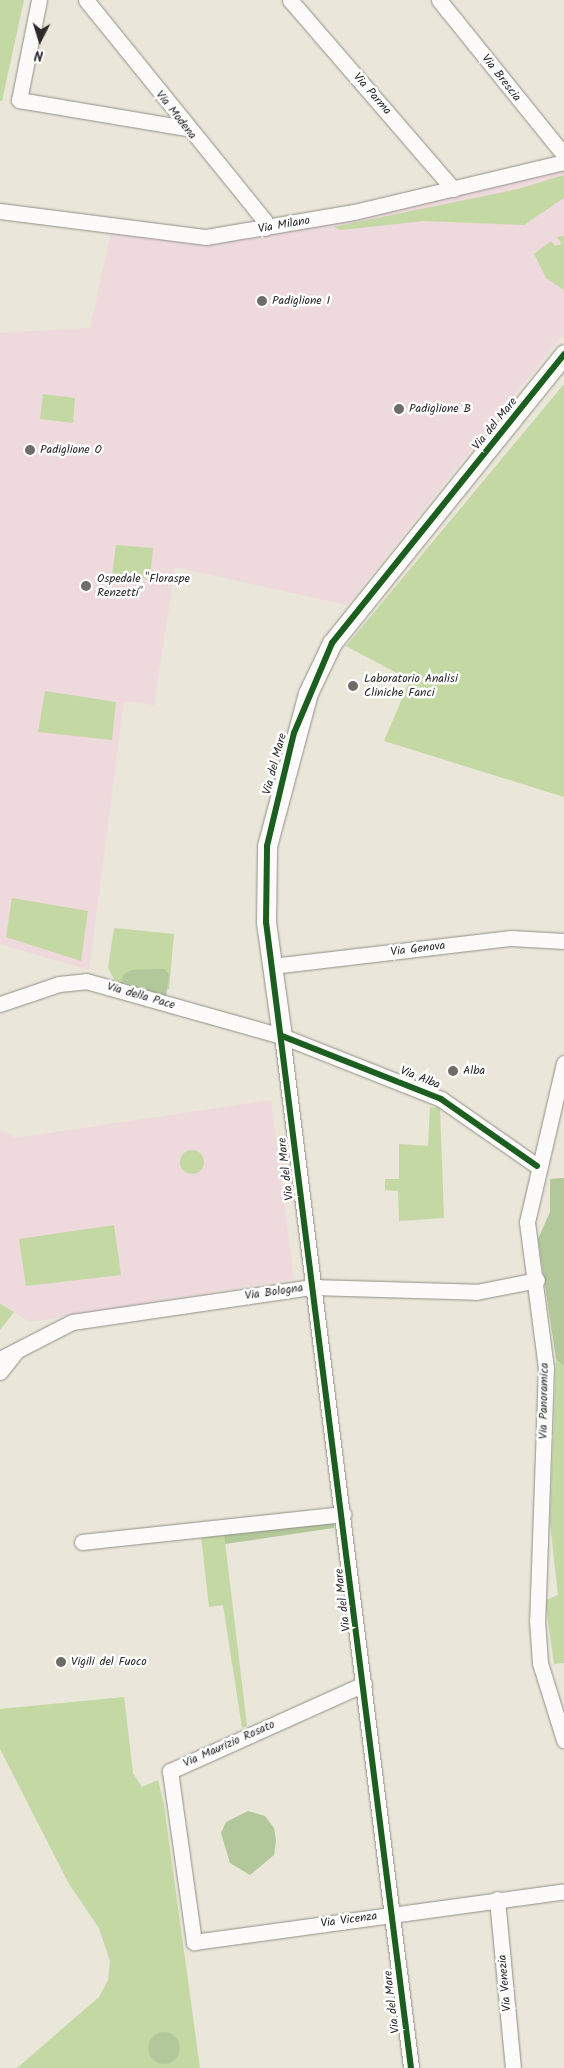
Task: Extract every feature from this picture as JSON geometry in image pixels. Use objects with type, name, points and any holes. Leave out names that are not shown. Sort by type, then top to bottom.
[{"type":"street","points":[[39,0],[19,100],[187,128]]},
{"type":"street","name":"Via Modena","points":[[86,0],[266,228]]},
{"type":"street","name":"Via Parma","points":[[290,0],[453,189]]},
{"type":"street","name":"Via Brescia","points":[[438,0],[564,155]]},
{"type":"street","name":"Via Milano","points":[[0,211],[206,236],[266,228],[453,189],[564,162]]},
{"type":"street","name":"Via del Mare","points":[[411,2068],[344,1514],[312,1286],[282,1036],[266,922],[267,846],[294,733],[332,643],[564,354]]},
{"type":"street","name":"Via Genova","points":[[272,966],[511,938],[564,941]]},
{"type":"street","name":"Via della Pace","points":[[0,1004],[59,984],[86,981],[282,1036]]},
{"type":"street","name":"Via Alba","points":[[282,1036],[441,1099],[537,1166]]},
{"type":"street","name":"Via Panoramica","points":[[564,1063],[537,1166],[527,1222],[546,1368],[537,1620],[540,1663],[564,1740]]},
{"type":"street","name":"Via Bologna","points":[[0,1359],[18,1348],[72,1322],[312,1286],[476,1292],[536,1280]]},
{"type":"street","name":"Via Bologna","points":[[0,1372],[18,1348]]},
{"type":"street","points":[[82,1542],[344,1514]]},
{"type":"street","name":"Via Maurizio Rosato","points":[[194,1942],[170,1771],[364,1684]]},
{"type":"street","name":"Via Vicenza","points":[[194,1942],[393,1913],[564,1891]]},
{"type":"street","name":"Via Venezia","points":[[497,1899],[513,2068]]},
{"type":"shaded area","name":"Ospedale \"Floraspe Renzetti\"","points":[[564,169],[564,333],[347,605],[175,567],[154,705],[124,701],[89,970],[0,944],[0,333],[90,328],[111,233],[202,244]]},
{"type":"shaded area","points":[[271,1100],[294,1279],[30,1322],[0,1304],[0,1130],[16,1138]]},
{"type":"green space","points":[[0,0],[24,0],[2,101],[0,101]]},
{"type":"green space","points":[[564,175],[564,198],[524,225],[424,221],[341,230],[333,227],[518,189]]},
{"type":"green space","points":[[564,236],[564,290],[546,278],[534,254],[551,241],[555,246],[562,244],[557,237]]},
{"type":"green space","points":[[564,384],[564,797],[384,741],[410,680],[346,646]]},
{"type":"green space","points":[[43,394],[75,398],[73,423],[40,419]]},
{"type":"green space","points":[[116,545],[153,548],[150,579],[112,576]]},
{"type":"green space","points":[[45,691],[116,702],[112,740],[38,732]]},
{"type":"green space","points":[[12,898],[88,911],[81,961],[6,937]]},
{"type":"green space","points":[[114,928],[174,934],[169,989],[129,987],[115,981],[108,968]]},
{"type":"green space","points":[[164,969],[169,974],[166,997],[122,981],[123,975],[131,970]]},
{"type":"green space","points":[[430,1107],[440,1108],[444,1218],[399,1221],[398,1191],[385,1190],[385,1179],[399,1179],[399,1144],[428,1146]]},
{"type":"green space","points":[[192,1150],[201,1153],[204,1162],[201,1171],[192,1174],[183,1171],[180,1162],[183,1153]]},
{"type":"green space","points":[[564,1178],[564,1366],[556,1359],[538,1239],[550,1212],[550,1179]]},
{"type":"green space","points":[[114,1225],[121,1275],[26,1286],[19,1239]]},
{"type":"green space","points":[[0,1304],[14,1312],[0,1330]]},
{"type":"green space","points":[[556,1359],[564,1366],[564,1663],[554,1664],[545,1600],[558,1595],[550,1523]]},
{"type":"green space","points":[[334,1522],[334,1528],[225,1544],[224,1533]]},
{"type":"green space","points":[[224,1533],[247,1726],[242,1728],[223,1605],[209,1607],[201,1536]]},
{"type":"green space","points":[[124,1697],[133,1773],[142,1787],[158,1780],[164,1805],[200,2068],[17,2068],[99,1997],[108,1980],[110,1961],[99,1928],[69,1884],[0,1749],[0,1709]]},
{"type":"green space","points":[[248,1811],[265,1816],[274,1828],[276,1841],[274,1855],[250,1875],[230,1863],[221,1833],[226,1822]]},
{"type":"green space","points":[[164,2032],[170,2033],[175,2037],[179,2042],[179,2054],[175,2059],[170,2063],[164,2064],[158,2063],[153,2059],[149,2054],[148,2048],[149,2042],[153,2037],[158,2033]]},
{"type":"cycle path","points":[[411,2068],[266,922],[267,846],[294,733],[332,643],[564,354]]},
{"type":"cycle path","points":[[282,1036],[441,1099],[537,1166]]},
{"type":"place","name":"Padiglione I","points":[[262,301]]},
{"type":"place","name":"Padiglione B","points":[[399,409]]},
{"type":"place","name":"Padiglione O","points":[[30,450]]},
{"type":"place","name":"Ospedale \"Floraspe Renzetti\"","points":[[86,586]]},
{"type":"place","name":"Laboratorio Analisi Cliniche Fanci","points":[[353,686]]},
{"type":"place","name":"Alba","points":[[453,1071]]},
{"type":"place","name":"Vigili del Fuoco","points":[[61,1662]]}]
